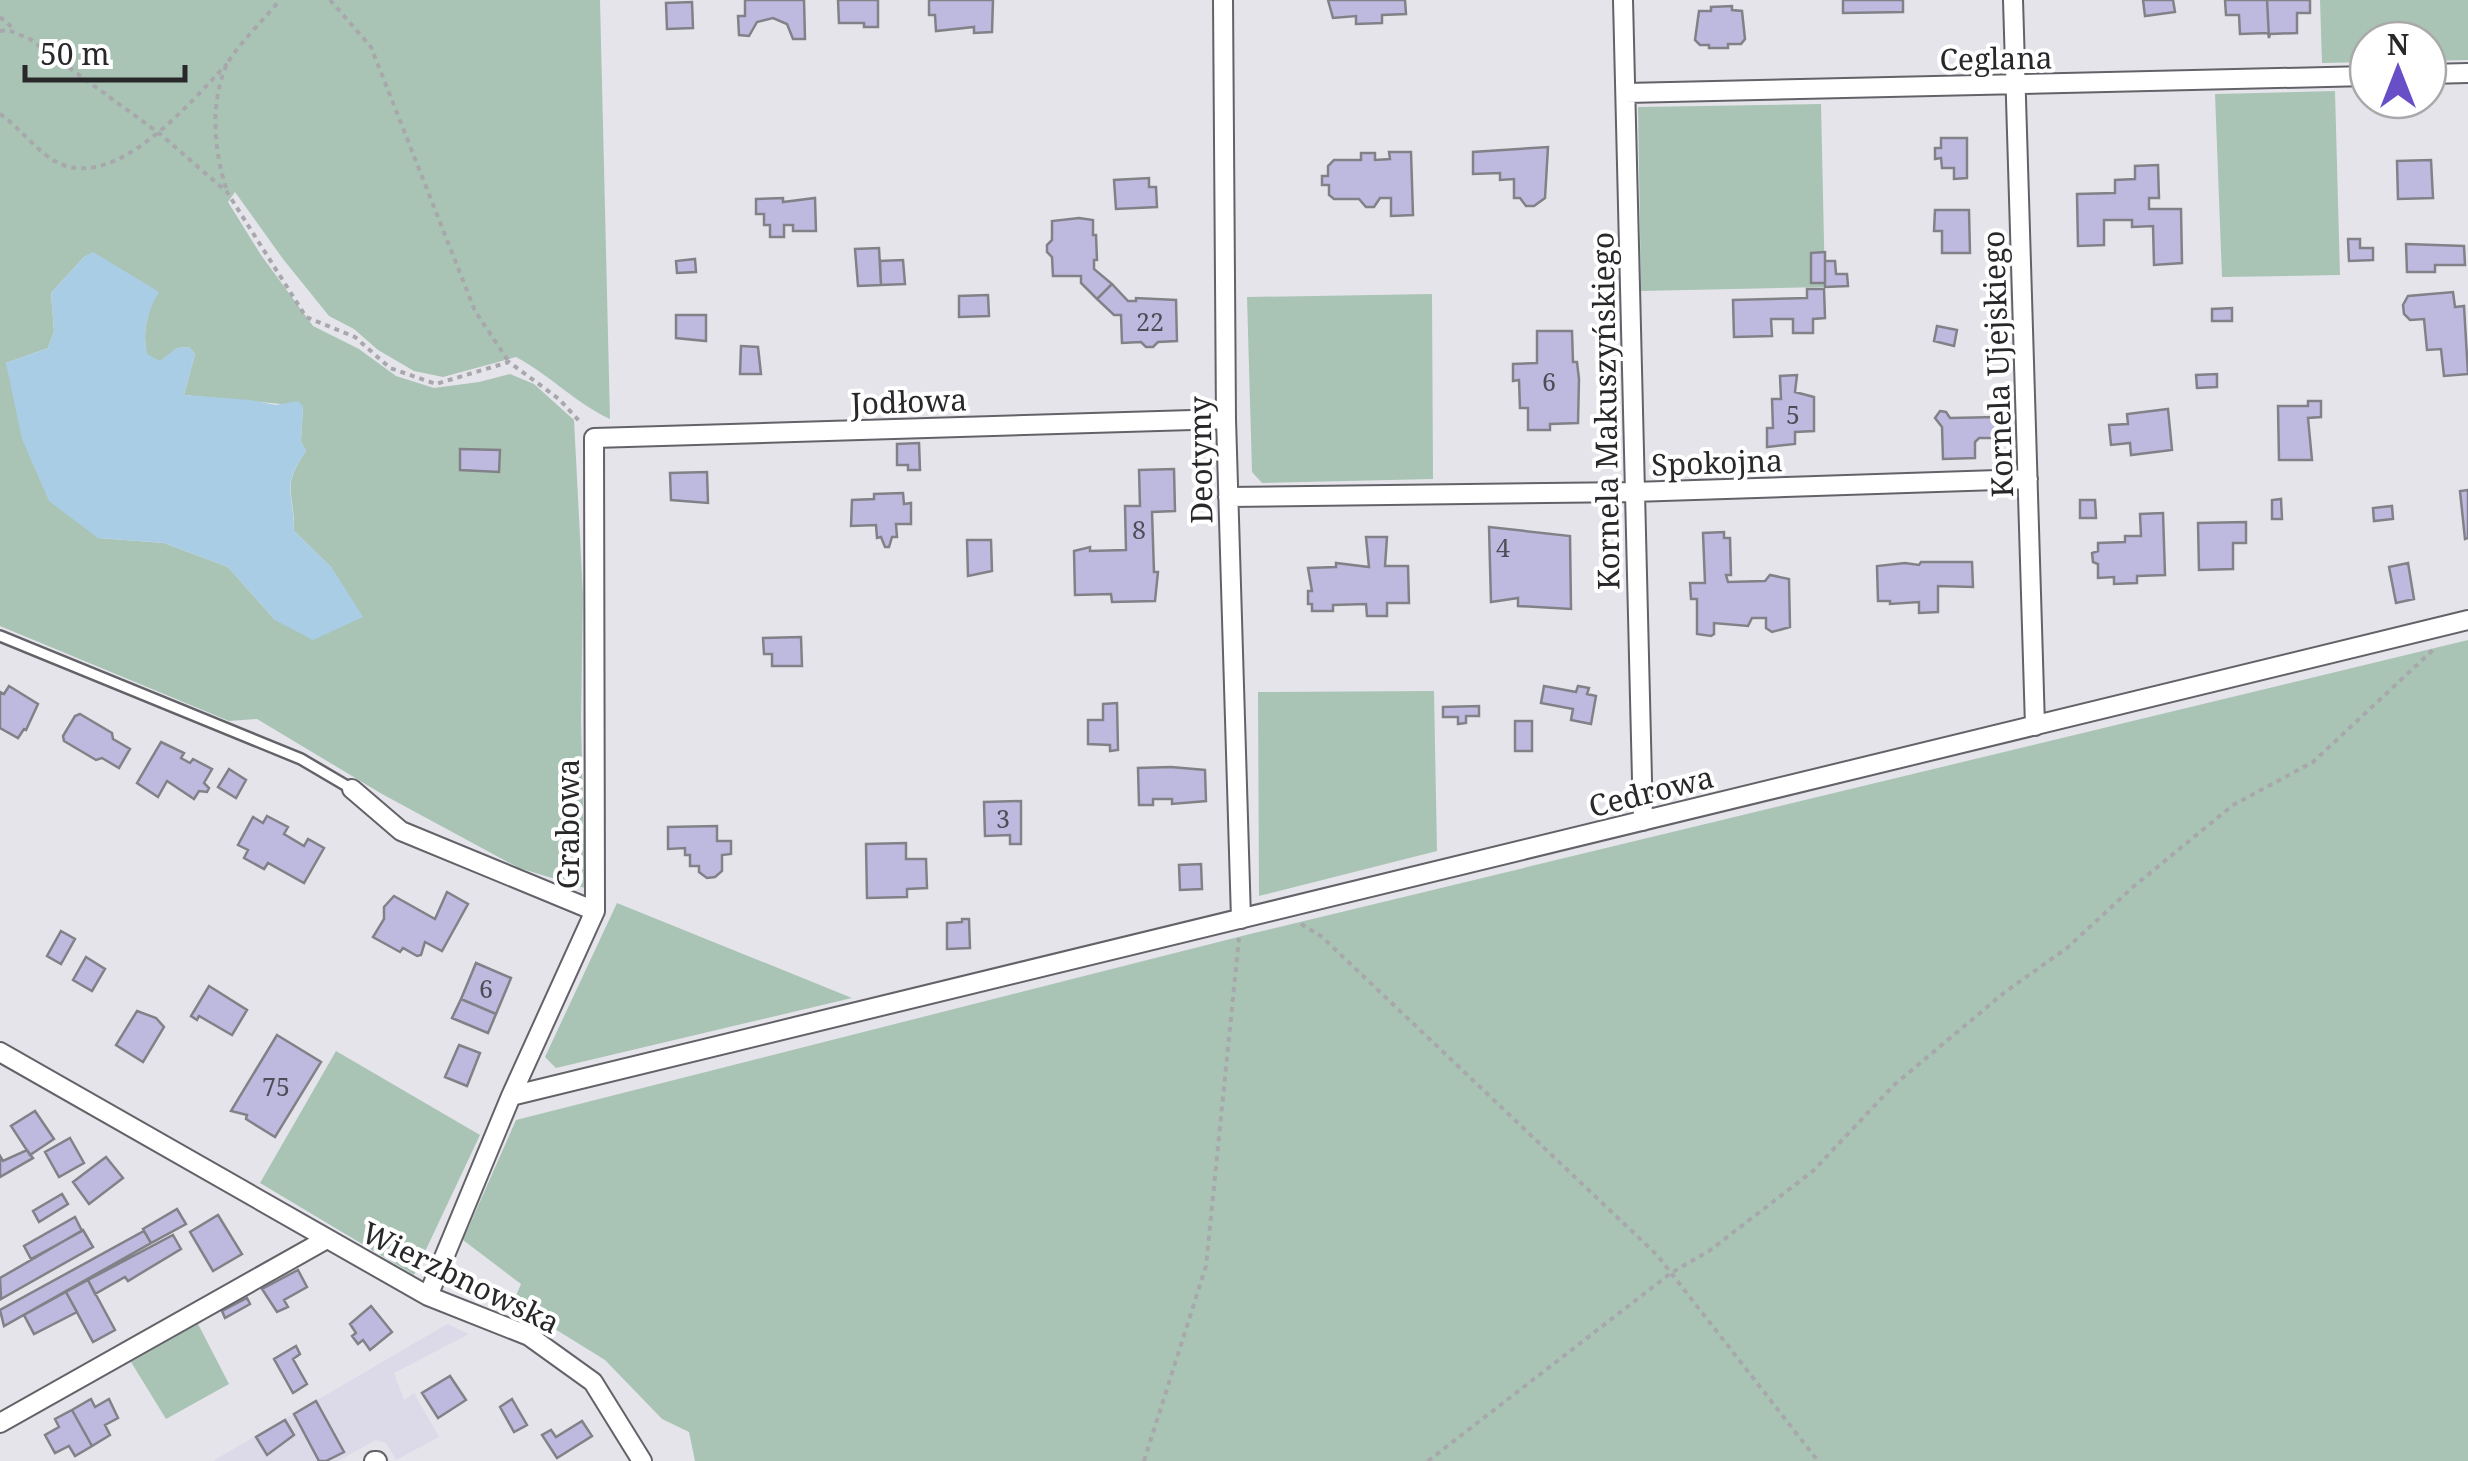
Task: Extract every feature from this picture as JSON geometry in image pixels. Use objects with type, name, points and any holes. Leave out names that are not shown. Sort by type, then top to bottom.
[{"type":"street","name":"Deotymy","points":[[1223,0],[1226,419],[1241,919]]},
{"type":"street","name":"Kornela Makuszyńskiego","points":[[1624,0],[1643,821]]},
{"type":"street","name":"Kornela Ujejskiego","points":[[2012,0],[2036,726]]},
{"type":"street","name":"Ceglana","points":[[1626,92],[2348,77]]},
{"type":"street","name":"Jodłowa","points":[[594,438],[1226,419]]},
{"type":"street","name":"Grabowa","points":[[428,1296],[594,911],[594,438]]},
{"type":"street","name":"Spokojna","points":[[1228,497],[1633,492],[2028,480]]},
{"type":"street","name":"Cedrowa","points":[[512,1096],[2468,620]]},
{"type":"street","points":[[352,789],[401,831],[594,911]]},
{"type":"street","name":"Wierzbnowska","points":[[0,1052],[428,1296],[529,1336],[593,1382],[642,1461]]},
{"type":"street","name":"Wierzbnowska","points":[[0,1422],[325,1240]]},
{"type":"lane","points":[[0,636],[302,760],[352,789]]},
{"type":"path","points":[[0,114],[54,161],[80,168],[106,163],[160,134],[280,0]]},
{"type":"path","points":[[330,0],[372,48],[474,311],[509,362],[559,399],[594,438]]},
{"type":"path","points":[[0,16],[20,34]]},
{"type":"path","points":[[0,31],[30,38],[160,134],[228,192]]},
{"type":"path","points":[[226,64],[218,104],[216,154],[228,192],[306,318],[355,337],[390,368],[436,384],[509,362]]},
{"type":"path","points":[[1428,1461],[1671,1273],[1710,1251],[1812,1170],[1894,1085],[2005,992],[2066,948],[2233,805],[2313,762],[2438,645]]},
{"type":"path","points":[[1280,912],[1321,936],[1657,1255],[1818,1461]]},
{"type":"path","points":[[1144,1461],[1206,1266],[1241,919]]},
{"type":"shaded area","points":[[447,1324],[469,1334],[394,1373],[404,1400],[414,1393],[439,1437],[396,1460],[386,1443],[376,1440],[338,1461],[213,1461]]},
{"type":"green space","points":[[0,0],[600,0],[610,419],[516,357],[443,377],[414,371],[329,316],[235,192],[228,202],[313,326],[359,349],[396,376],[434,388],[510,374],[534,384],[574,420],[583,595],[585,888],[519,868],[382,794],[257,719],[229,721],[0,626]],"holes":[[[93,253],[158,292],[146,322],[147,355],[160,362],[177,348],[189,347],[195,354],[184,395],[303,406],[301,441],[306,451],[291,483],[294,531],[332,568],[275,620],[228,567],[164,543],[98,538],[6,363],[48,348],[54,331],[51,293],[84,257]]]},
{"type":"green space","points":[[2320,0],[2468,0],[2468,60],[2448,60],[2448,20],[2348,20],[2348,62],[2322,63]]},
{"type":"green space","points":[[2335,91],[2340,275],[2222,277],[2215,94]]},
{"type":"green space","points":[[1821,104],[1825,287],[1641,291],[1638,107]]},
{"type":"green space","points":[[1432,294],[1433,479],[1262,483],[1252,472],[1247,297]]},
{"type":"green space","points":[[2468,640],[2468,1461],[695,1461],[689,1432],[662,1419],[605,1360],[513,1303],[521,1284],[463,1240],[516,1120],[1250,934]]},
{"type":"green space","points":[[1434,691],[1437,851],[1259,896],[1258,692]]},
{"type":"green space","points":[[617,903],[852,998],[556,1068],[545,1057]]},
{"type":"green space","points":[[336,1051],[480,1135],[414,1275],[260,1183]]},
{"type":"green space","points":[[198,1324],[229,1384],[166,1419],[131,1362]]},
{"type":"water","points":[[93,252],[159,292],[147,322],[147,354],[160,361],[177,348],[189,347],[195,354],[184,395],[276,405],[298,401],[303,406],[301,441],[306,451],[293,474],[290,491],[294,531],[332,568],[363,617],[313,640],[275,620],[228,567],[164,543],[98,538],[49,501],[22,439],[6,363],[48,348],[54,331],[51,293]]},
{"type":"building","points":[[745,0],[804,0],[805,39],[793,39],[787,24],[773,18],[757,22],[749,36],[739,35],[738,16],[745,16]]},
{"type":"building","points":[[838,0],[878,0],[878,27],[839,23]]},
{"type":"building","points":[[929,0],[993,0],[992,32],[974,33],[974,27],[936,31],[935,15],[929,15]]},
{"type":"building","points":[[1328,0],[1405,0],[1406,14],[1382,15],[1382,23],[1356,24],[1356,16],[1333,18]]},
{"type":"building","points":[[1843,0],[1903,0],[1903,12],[1843,13]]},
{"type":"building","points":[[2143,0],[2173,0],[2175,12],[2145,16]]},
{"type":"building","points":[[2225,0],[2267,0],[2269,38],[2268,33],[2240,34],[2239,15],[2226,15]]},
{"type":"building","points":[[2267,0],[2310,0],[2310,13],[2297,13],[2297,33],[2270,34],[2269,38]]},
{"type":"building","points":[[692,2],[693,28],[667,29],[666,3]]},
{"type":"building","points":[[1732,6],[1732,10],[1742,11],[1745,39],[1741,44],[1728,44],[1728,48],[1700,45],[1695,40],[1699,11]]},
{"type":"building","points":[[1941,138],[1967,138],[1967,178],[1954,179],[1954,168],[1942,168],[1941,158],[1935,159],[1935,148],[1941,148]]},
{"type":"building","points":[[1548,147],[1545,198],[1534,206],[1514,198],[1514,179],[1500,180],[1500,173],[1473,174],[1473,152]]},
{"type":"building","points":[[1389,152],[1411,152],[1413,215],[1391,216],[1391,198],[1380,198],[1374,207],[1366,207],[1359,199],[1334,199],[1329,195],[1329,185],[1322,185],[1322,176],[1328,176],[1328,166],[1334,160],[1361,160],[1361,153],[1375,153],[1375,160],[1390,159]]},
{"type":"building","points":[[2431,160],[2433,198],[2398,199],[2397,161]]},
{"type":"building","points":[[2158,165],[2159,198],[2149,198],[2149,209],[2181,209],[2182,263],[2154,265],[2153,226],[2132,227],[2132,220],[2104,220],[2104,245],[2078,246],[2077,194],[2115,193],[2115,180],[2135,179],[2135,166]]},
{"type":"building","points":[[1149,178],[1149,187],[1156,187],[1157,207],[1116,209],[1114,180]]},
{"type":"building","points":[[783,198],[783,202],[815,198],[816,231],[793,231],[793,225],[784,225],[784,237],[770,237],[770,225],[764,225],[764,214],[756,214],[756,199]]},
{"type":"building","points":[[1935,210],[1969,210],[1970,253],[1942,253],[1942,231],[1934,231]]},
{"type":"building","points":[[1093,220],[1097,260],[1094,269],[1112,284],[1097,299],[1081,283],[1081,276],[1053,276],[1052,257],[1047,252],[1052,240],[1052,221]]},
{"type":"building","points":[[2348,239],[2360,239],[2360,248],[2373,248],[2373,260],[2349,261]]},
{"type":"building","points":[[2406,244],[2464,246],[2465,265],[2435,265],[2435,272],[2407,272]]},
{"type":"building","points":[[879,248],[881,285],[858,286],[855,249]]},
{"type":"building","points":[[1825,252],[1825,283],[1811,283],[1811,253]]},
{"type":"building","points":[[695,259],[696,272],[677,273],[676,261]]},
{"type":"building","points":[[903,260],[905,284],[881,285],[880,261]]},
{"type":"building","points":[[1825,261],[1835,261],[1836,274],[1847,274],[1848,286],[1825,287]]},
{"type":"building","points":[[1112,284],[1128,301],[1176,300],[1177,341],[1158,342],[1153,347],[1141,342],[1122,343],[1121,315],[1114,315],[1097,299]]},
{"type":"building","points":[[1807,289],[1824,289],[1825,318],[1813,319],[1813,333],[1793,333],[1793,319],[1771,319],[1772,336],[1734,337],[1733,300],[1807,298]]},
{"type":"building","points":[[2453,292],[2455,307],[2464,306],[2468,374],[2444,376],[2441,349],[2427,350],[2424,319],[2410,320],[2403,305],[2408,296]]},
{"type":"building","points":[[988,295],[989,316],[959,317],[959,296]]},
{"type":"building","points":[[2232,308],[2232,321],[2212,321],[2212,309]]},
{"type":"building","points":[[676,315],[706,315],[706,341],[676,338]]},
{"type":"building","points":[[1601,321],[1615,321],[1615,335],[1601,335]]},
{"type":"building","points":[[1937,326],[1957,330],[1954,346],[1934,341]]},
{"type":"building","points":[[1537,331],[1572,331],[1573,362],[1577,362],[1579,379],[1578,423],[1550,424],[1550,430],[1528,430],[1528,408],[1520,408],[1519,380],[1513,381],[1513,364],[1537,363]]},
{"type":"building","points":[[741,346],[758,347],[761,374],[740,374]]},
{"type":"building","points":[[2217,374],[2217,387],[2197,388],[2196,375]]},
{"type":"building","points":[[1797,375],[1795,392],[1814,397],[1814,431],[1795,432],[1795,444],[1767,447],[1767,428],[1773,428],[1772,399],[1781,399],[1780,376]]},
{"type":"building","points":[[2308,401],[2321,401],[2321,417],[2308,418],[2312,460],[2279,460],[2278,406],[2308,406]]},
{"type":"building","points":[[2168,409],[2172,450],[2131,455],[2130,443],[2111,445],[2109,425],[2128,424],[2127,414]]},
{"type":"building","points":[[1940,411],[1950,418],[1997,417],[1998,438],[1979,438],[1975,442],[1975,458],[1943,459],[1942,427],[1935,418]]},
{"type":"building","points":[[919,443],[920,470],[897,465],[897,444]]},
{"type":"building","points":[[460,449],[500,450],[499,472],[460,470]]},
{"type":"building","points":[[1174,469],[1175,511],[1152,512],[1154,572],[1158,572],[1155,601],[1112,602],[1111,594],[1075,595],[1074,551],[1090,547],[1090,551],[1126,550],[1125,506],[1140,506],[1139,470]]},
{"type":"building","points":[[707,472],[708,503],[671,500],[670,473]]},
{"type":"building","points":[[2468,490],[2468,538],[2465,539],[2460,491]]},
{"type":"building","points":[[903,493],[904,504],[911,503],[911,524],[896,524],[897,537],[892,537],[889,547],[885,547],[881,537],[877,538],[876,525],[851,526],[852,500]]},
{"type":"building","points":[[2281,499],[2282,519],[2272,519],[2272,500]]},
{"type":"building","points":[[2080,500],[2095,500],[2096,518],[2080,518]]},
{"type":"building","points":[[2392,506],[2393,519],[2374,521],[2373,508]]},
{"type":"building","points":[[2163,513],[2165,575],[2137,576],[2137,583],[2114,584],[2114,577],[2098,578],[2098,564],[2093,562],[2092,553],[2098,551],[2098,543],[2125,542],[2125,536],[2141,536],[2140,514]]},
{"type":"building","points":[[2246,522],[2246,543],[2233,543],[2233,569],[2199,570],[2198,523]]},
{"type":"building","points":[[1489,527],[1570,536],[1571,609],[1518,606],[1518,598],[1491,602]]},
{"type":"building","points":[[1724,532],[1724,538],[1730,538],[1728,582],[1765,581],[1770,575],[1789,579],[1790,627],[1772,632],[1766,628],[1766,618],[1752,618],[1748,626],[1714,623],[1711,636],[1697,634],[1697,599],[1691,599],[1690,583],[1705,583],[1703,533]]},
{"type":"building","points":[[1366,537],[1387,537],[1385,566],[1408,566],[1409,603],[1387,603],[1387,616],[1367,616],[1366,604],[1333,605],[1333,611],[1312,611],[1312,604],[1308,604],[1308,591],[1312,591],[1308,568],[1336,567],[1336,563],[1369,567]]},
{"type":"building","points":[[967,540],[991,540],[992,571],[968,576]]},
{"type":"building","points":[[1972,562],[1973,587],[1938,586],[1938,612],[1919,613],[1919,602],[1878,601],[1877,566]]},
{"type":"building","points":[[2408,563],[2414,599],[2396,603],[2389,567]]},
{"type":"building","points":[[801,637],[802,666],[772,666],[772,654],[764,654],[763,638]]},
{"type":"building","points":[[9,686],[38,704],[18,738],[0,728],[0,692],[4,694]]},
{"type":"building","points":[[1544,686],[1576,692],[1578,686],[1589,688],[1587,694],[1596,696],[1591,724],[1571,720],[1573,709],[1541,703]]},
{"type":"building","points":[[1117,703],[1118,750],[1110,751],[1110,745],[1088,744],[1088,720],[1103,720],[1103,704]]},
{"type":"building","points":[[1479,706],[1479,716],[1466,716],[1466,723],[1458,724],[1458,717],[1443,717],[1443,707]]},
{"type":"building","points":[[80,714],[130,749],[119,768],[64,741],[63,736]]},
{"type":"building","points":[[1515,721],[1532,721],[1532,751],[1515,751]]},
{"type":"building","points":[[161,742],[184,753],[181,758],[190,763],[193,759],[212,769],[204,783],[209,788],[207,792],[199,791],[194,799],[167,781],[158,797],[137,783]]},
{"type":"building","points":[[1138,768],[1205,770],[1206,801],[1172,804],[1172,799],[1153,799],[1153,805],[1139,805]]},
{"type":"building","points":[[229,769],[246,780],[236,798],[218,787]]},
{"type":"building","points":[[1021,801],[1021,844],[1010,844],[1010,835],[985,836],[984,802]]},
{"type":"building","points":[[267,816],[288,827],[284,834],[304,846],[308,839],[324,848],[304,883],[268,863],[264,869],[244,858],[248,850],[238,845],[253,817],[263,823]]},
{"type":"building","points":[[717,826],[717,841],[731,841],[731,854],[722,855],[722,871],[715,877],[707,878],[699,872],[699,866],[690,866],[685,848],[668,849],[668,827]]},
{"type":"building","points":[[906,843],[906,859],[926,859],[927,888],[907,889],[907,897],[867,898],[866,844]]},
{"type":"building","points":[[1201,864],[1202,889],[1180,890],[1179,865]]},
{"type":"building","points":[[447,892],[468,904],[442,951],[425,942],[417,956],[403,948],[400,952],[373,937],[384,919],[384,907],[394,896],[435,919]]},
{"type":"building","points":[[969,919],[970,948],[947,949],[947,923]]},
{"type":"building","points":[[61,931],[75,939],[61,964],[47,956]]},
{"type":"building","points":[[86,957],[105,969],[92,991],[73,980]]},
{"type":"building","points":[[476,963],[511,978],[496,1014],[461,999]]},
{"type":"building","points":[[209,986],[247,1010],[232,1035],[199,1016],[197,1020],[191,1016]]},
{"type":"building","points":[[461,999],[496,1014],[488,1033],[452,1018]]},
{"type":"building","points":[[137,1011],[156,1018],[164,1027],[143,1062],[116,1045]]},
{"type":"building","points":[[277,1035],[321,1062],[275,1137],[246,1119],[247,1115],[231,1111]]},
{"type":"building","points":[[459,1045],[480,1053],[467,1086],[445,1077]]},
{"type":"building","points":[[35,1111],[54,1139],[30,1155],[11,1126]]},
{"type":"building","points":[[70,1138],[84,1163],[59,1177],[45,1152]]},
{"type":"building","points":[[27,1150],[33,1158],[0,1177],[0,1156],[3,1161]]},
{"type":"building","points":[[106,1157],[123,1178],[89,1204],[73,1182]]},
{"type":"building","points":[[62,1194],[68,1204],[39,1222],[33,1211]]},
{"type":"building","points":[[177,1209],[186,1224],[151,1243],[143,1229]]},
{"type":"building","points":[[218,1215],[242,1254],[213,1271],[190,1232]]},
{"type":"building","points":[[75,1217],[82,1231],[31,1259],[24,1246]]},
{"type":"building","points":[[83,1230],[93,1247],[1,1299],[0,1278]]},
{"type":"building","points":[[144,1231],[151,1243],[4,1326],[0,1310]]},
{"type":"building","points":[[173,1235],[181,1249],[128,1281],[125,1277],[95,1294],[88,1280]]},
{"type":"building","points":[[298,1270],[307,1287],[284,1300],[288,1307],[277,1312],[262,1289]]},
{"type":"building","points":[[88,1280],[115,1330],[93,1342],[66,1292]]},
{"type":"building","points":[[66,1292],[77,1312],[34,1334],[24,1315]]},
{"type":"building","points":[[247,1298],[250,1304],[225,1318],[222,1311]]},
{"type":"building","points":[[371,1306],[392,1332],[370,1350],[363,1340],[358,1344],[350,1324]]},
{"type":"building","points":[[296,1346],[300,1354],[293,1359],[307,1384],[293,1393],[274,1359]]},
{"type":"building","points":[[450,1376],[466,1400],[438,1418],[422,1393]]},
{"type":"building","points":[[91,1399],[95,1407],[109,1399],[118,1418],[105,1425],[110,1435],[92,1446],[72,1410]]},
{"type":"building","points":[[512,1399],[527,1425],[514,1432],[500,1407]]},
{"type":"building","points":[[316,1401],[344,1452],[326,1461],[319,1461],[294,1414]]},
{"type":"building","points":[[72,1410],[92,1446],[75,1456],[69,1446],[55,1453],[45,1435],[59,1427],[55,1419]]},
{"type":"building","points":[[285,1420],[294,1435],[267,1455],[256,1437]]},
{"type":"building","points":[[582,1421],[592,1436],[557,1458],[542,1435],[551,1430],[556,1437]]}]
